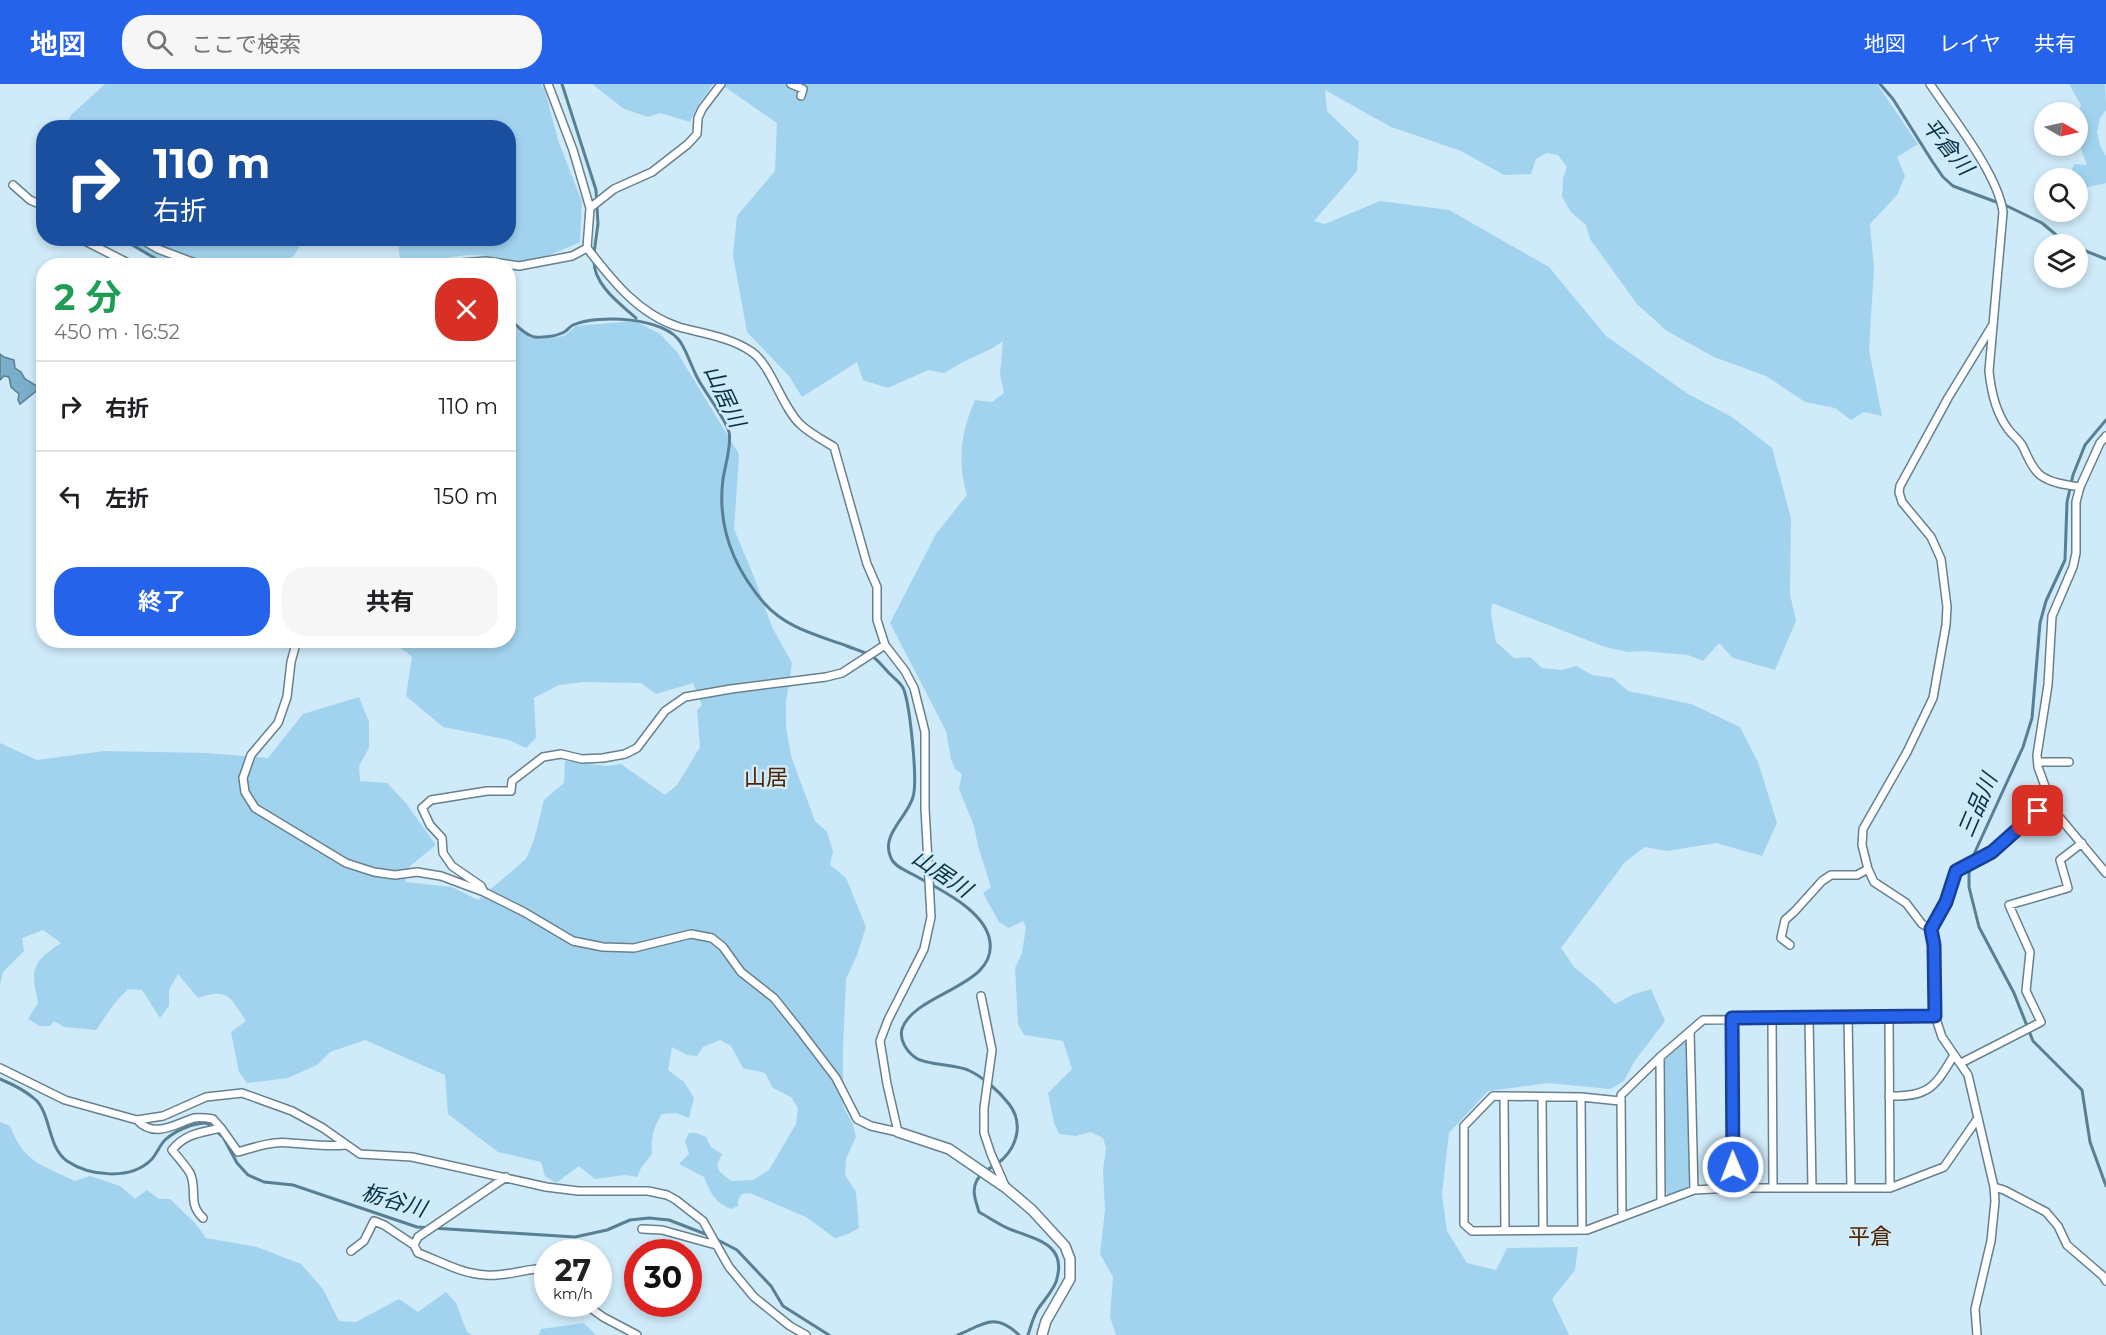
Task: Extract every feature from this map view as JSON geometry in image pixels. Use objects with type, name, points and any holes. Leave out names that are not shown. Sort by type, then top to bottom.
[{"type":"street","points":[[548,84],[573,150],[590,208],[587,248],[614,283],[630,299],[677,326],[734,342],[754,353],[799,423],[834,447],[867,564],[877,587],[877,620],[885,645],[905,671],[914,688],[925,732],[924,808],[931,917],[924,949],[888,1020],[880,1041],[898,1132]]},
{"type":"street","points":[[590,208],[614,189],[652,172],[688,144],[697,134],[698,118],[702,109],[721,84]]},
{"type":"street","points":[[791,84],[804,89],[801,96]]},
{"type":"street","points":[[1930,84],[1989,174],[2001,200],[2003,212],[1989,371],[1990,383],[2001,417],[2023,445],[2028,461],[2039,474],[2064,485],[2077,487]]},
{"type":"street","points":[[13,184],[36,203]]},
{"type":"street","points":[[95,246],[118,258]]},
{"type":"street","points":[[153,246],[182,258]]},
{"type":"street","points":[[516,266],[572,256],[587,248]]},
{"type":"street","points":[[1931,929],[1922,924],[1906,903],[1874,882],[1862,846],[1863,829],[1908,752],[1930,706],[1946,625],[1947,607],[1941,559],[1931,537],[1902,502],[1900,486],[1948,398],[1992,326]]},
{"type":"street","points":[[1977,1335],[1975,1309],[1991,1241],[1994,1187],[1968,1075],[1942,1037],[1935,1016],[1934,945],[1931,929],[1946,902],[1956,871],[1992,852],[2043,807],[2046,789],[2037,755],[2048,686],[2052,616],[2073,567],[2076,553],[2077,487],[2106,436]]},
{"type":"street","points":[[484,892],[481,886],[452,866],[443,854],[442,838],[430,825],[422,808],[431,800],[487,791],[511,791],[513,781],[543,757],[561,754],[592,759],[624,754],[637,748],[665,711],[685,697],[842,673],[885,645]]},
{"type":"street","points":[[295,648],[286,697],[278,723],[251,755],[243,778],[245,792],[255,808],[346,863],[375,872],[395,875],[417,872],[441,876],[484,892],[573,941],[603,947],[634,948],[691,934],[712,938],[723,947],[741,972],[774,998],[836,1078],[857,1119],[871,1126],[898,1132],[949,1149],[1006,1188],[1048,1226],[1065,1246],[1070,1259],[1070,1279],[1046,1321],[1042,1335]]},
{"type":"street","points":[[2038,762],[2069,762]]},
{"type":"street","points":[[2045,800],[2106,873]]},
{"type":"street","points":[[1961,1063],[2041,1022],[2026,991],[2030,952],[2009,905],[2068,888],[2060,860],[2082,843]]},
{"type":"street","points":[[1790,945],[1781,938],[1782,923],[1816,887],[1831,875],[1857,874],[1868,869]]},
{"type":"street","points":[[981,996],[992,1050],[984,1108],[984,1133],[1006,1188]]},
{"type":"street","points":[[1622,1216],[1621,1095],[1703,1020],[1935,1016]]},
{"type":"street","points":[[1732,1018],[1734,1188]]},
{"type":"street","points":[[1772,1018],[1773,1188]]},
{"type":"street","points":[[1809,1018],[1812,1188]]},
{"type":"street","points":[[1848,1018],[1851,1188]]},
{"type":"street","points":[[1889,1018],[1890,1188]]},
{"type":"street","points":[[1690,1031],[1694,1190]]},
{"type":"street","points":[[1890,1096],[1912,1096],[1924,1091],[1938,1081],[1954,1055]]},
{"type":"street","points":[[1660,1057],[1661,1202]]},
{"type":"street","points":[[0,1068],[64,1100],[137,1120],[163,1116],[206,1097],[242,1093],[292,1111],[323,1128],[360,1154],[412,1157],[546,1187],[578,1191],[636,1191],[667,1195],[703,1221],[729,1267],[754,1297],[790,1326],[806,1335]]},
{"type":"street","points":[[1620,1101],[1581,1097],[1493,1096],[1464,1126],[1464,1224],[1472,1231],[1582,1230],[1694,1190],[1890,1188],[1944,1167],[1978,1118]]},
{"type":"street","points":[[1504,1096],[1505,1230]]},
{"type":"street","points":[[1542,1096],[1543,1230]]},
{"type":"street","points":[[1581,1097],[1582,1230]]},
{"type":"street","points":[[137,1120],[143,1126],[168,1129],[197,1118],[213,1119],[238,1152],[272,1143],[314,1146],[346,1145]]},
{"type":"street","points":[[203,1218],[197,1213],[192,1202],[190,1175],[172,1150],[181,1139],[221,1128]]},
{"type":"street","points":[[414,1245],[418,1237],[506,1177]]},
{"type":"street","points":[[1994,1187],[2046,1212],[2058,1226],[2067,1245],[2106,1281]]},
{"type":"street","points":[[351,1251],[364,1242],[374,1221],[414,1245],[418,1253],[466,1272],[488,1276],[534,1268]]},
{"type":"street","points":[[642,1229],[662,1230],[716,1245]]},
{"type":"street","points":[[603,1317],[636,1335]]},
{"type":"shaded area","points":[[105,84],[541,84],[545,90],[558,140],[582,202],[580,242],[537,259],[522,261],[516,261],[516,258],[470,255],[449,258],[400,258],[399,246],[516,246],[516,120],[69,120],[71,115]]},
{"type":"shaded area","points":[[592,84],[713,84],[698,105],[690,122],[660,113],[648,117],[624,109]]},
{"type":"shaded area","points":[[716,84],[1877,84],[1918,144],[1897,157],[1905,176],[1897,195],[1870,224],[1874,269],[1869,350],[1882,416],[1864,412],[1851,420],[1835,408],[1805,402],[1766,376],[1714,357],[1667,331],[1637,304],[1590,239],[1586,225],[1571,212],[1562,197],[1563,178],[1567,167],[1558,155],[1546,153],[1536,159],[1531,174],[1504,175],[1461,151],[1391,127],[1325,90],[1327,111],[1359,142],[1357,171],[1314,221],[1325,224],[1380,201],[1449,210],[1549,267],[1606,336],[1688,394],[1732,417],[1772,448],[1791,518],[1790,594],[1796,621],[1775,670],[1733,658],[1719,643],[1703,661],[1688,655],[1628,652],[1605,647],[1492,603],[1491,614],[1496,642],[1514,658],[1530,657],[1542,668],[1562,670],[1576,666],[1592,675],[1613,678],[1628,691],[1691,704],[1740,727],[1758,762],[1777,823],[1762,856],[1716,843],[1667,851],[1645,847],[1625,862],[1561,948],[1574,967],[1615,1004],[1634,994],[1651,989],[1665,1021],[1634,1062],[1624,1081],[1610,1089],[1548,1083],[1488,1091],[1449,1133],[1442,1194],[1447,1231],[1467,1263],[1496,1270],[1507,1248],[1578,1247],[1575,1270],[1552,1299],[1569,1335],[1116,1335],[1110,1317],[1113,1277],[1100,1254],[1105,1210],[1103,1170],[1106,1148],[1103,1138],[1090,1132],[1076,1136],[1059,1134],[1054,1123],[1048,1093],[1072,1069],[1063,1041],[1024,1035],[1018,1024],[1015,968],[1022,953],[1026,927],[1023,921],[1009,928],[999,922],[983,893],[991,887],[974,826],[959,789],[962,774],[955,769],[946,731],[890,623],[936,534],[967,495],[961,459],[966,424],[975,400],[992,402],[1004,393],[1000,374],[1003,341],[944,373],[928,370],[888,388],[863,380],[857,362],[802,397],[789,376],[747,332],[733,255],[737,216],[775,171],[777,123],[725,87]]},
{"type":"shaded area","points":[[2069,84],[2105,84],[2106,110],[2100,118],[2097,132],[2101,148],[2106,156],[2106,183],[2088,187],[2088,168],[2072,168],[2074,164],[2087,165],[2084,156],[2088,156],[2088,102],[2079,102]]},
{"type":"shaded area","points":[[131,246],[300,246],[291,258],[151,258]]},
{"type":"shaded area","points":[[635,321],[660,334],[677,352],[739,454],[734,529],[772,627],[792,663],[786,702],[786,726],[791,756],[815,821],[827,832],[833,851],[830,865],[846,878],[866,927],[846,979],[843,1106],[853,1125],[856,1137],[846,1159],[845,1175],[856,1192],[859,1228],[846,1235],[835,1238],[806,1217],[750,1193],[742,1194],[738,1200],[738,1206],[731,1209],[725,1207],[714,1196],[704,1177],[679,1164],[689,1154],[685,1141],[689,1133],[696,1133],[706,1137],[711,1147],[722,1154],[717,1165],[720,1172],[731,1181],[753,1180],[769,1170],[796,1124],[798,1108],[791,1097],[773,1088],[765,1073],[743,1068],[731,1046],[720,1040],[703,1047],[697,1056],[687,1055],[672,1047],[668,1070],[684,1082],[694,1098],[689,1118],[676,1113],[662,1114],[653,1133],[652,1154],[637,1177],[625,1175],[595,1179],[579,1166],[556,1183],[545,1176],[541,1162],[498,1152],[448,1114],[445,1075],[365,1040],[330,1052],[317,1065],[288,1078],[247,1083],[239,1072],[231,1032],[246,1021],[236,1005],[222,994],[198,998],[178,974],[169,990],[169,1006],[160,1018],[142,990],[128,989],[114,1004],[96,1030],[64,1027],[54,1021],[50,1026],[40,1026],[28,1019],[38,1003],[34,973],[42,958],[61,943],[43,930],[22,938],[24,951],[3,972],[0,985],[0,743],[37,760],[104,751],[207,753],[268,758],[303,714],[359,697],[369,722],[369,748],[359,766],[360,781],[387,783],[405,802],[436,845],[410,866],[405,882],[452,887],[478,900],[526,859],[534,840],[544,800],[564,783],[565,761],[607,766],[621,764],[665,795],[677,785],[700,747],[697,710],[702,705],[693,683],[656,694],[641,683],[583,682],[559,685],[534,698],[536,738],[526,748],[509,740],[443,727],[406,696],[412,657],[401,648],[516,648],[516,327],[530,338],[544,339],[564,336],[576,326]]},
{"type":"shaded area","points":[[0,354],[14,360],[15,368],[25,379],[36,386],[36,391],[20,404],[19,394],[11,387],[9,377],[4,376],[0,380]]},
{"type":"shaded area","points":[[1684,1042],[1688,1044],[1690,1183],[1688,1187],[1668,1195],[1665,1191],[1663,1062]]},
{"type":"shaded area","points":[[0,1122],[10,1126],[21,1148],[28,1155],[53,1171],[75,1181],[90,1176],[120,1186],[135,1199],[147,1190],[159,1199],[170,1199],[195,1223],[206,1238],[257,1247],[301,1264],[323,1289],[339,1321],[356,1322],[399,1299],[418,1312],[446,1292],[456,1303],[467,1332],[472,1335],[0,1335]]},
{"type":"shaded area","points":[[584,1323],[596,1335],[539,1335],[541,1329]]},
{"type":"waterway","points":[[562,84],[596,190],[598,224],[594,253]]},
{"type":"waterway","name":"平倉川","points":[[1880,84],[1893,99],[1943,177],[1953,186],[2007,206],[2042,223],[2055,234]]},
{"type":"waterway","points":[[134,246],[154,258]]},
{"type":"waterway","name":"平倉川","points":[[2088,252],[2106,259]]},
{"type":"waterway","points":[[594,260],[602,285],[636,318]]},
{"type":"waterway","name":"山居川","points":[[516,325],[526,333],[538,337],[559,334],[573,325],[584,322],[614,319],[647,323],[673,334],[681,343],[698,379],[729,432],[729,449],[722,496],[725,529],[736,560],[753,589],[773,612],[792,625],[872,656],[903,688],[911,727],[914,789],[910,805],[889,842],[891,858],[900,868],[968,908],[977,917],[989,937],[990,954],[983,967],[971,978],[910,1016],[901,1033],[907,1049],[916,1058],[962,1068],[979,1076],[1009,1104],[1016,1118],[1017,1133],[1012,1147],[1003,1159],[979,1177],[974,1192],[979,1212],[1008,1228],[1041,1241],[1054,1252],[1058,1260],[1059,1270],[1056,1282],[1036,1312],[1028,1335]]},
{"type":"waterway","name":"三品川","points":[[2106,420],[2085,445],[2073,475],[2067,502],[2065,560],[2046,601],[2040,623],[2032,718],[2023,747],[1975,852],[1969,873],[1969,887],[1979,927],[2014,993],[2033,1041],[2082,1090],[2090,1142],[2106,1186]]},
{"type":"waterway","name":"栃谷川","points":[[0,1079],[19,1088],[41,1106],[56,1148],[67,1161],[98,1173],[133,1171],[152,1159],[165,1140],[174,1133],[190,1126],[207,1123],[223,1137],[237,1163],[248,1175],[264,1182],[293,1185],[417,1227],[575,1237],[607,1230],[630,1220],[649,1218],[669,1220],[708,1235]]},
{"type":"waterway","name":"栃谷川","points":[[714,1238],[737,1250],[771,1286],[783,1306],[829,1335]]},
{"type":"waterway","name":"栃谷川","points":[[958,1335],[989,1322],[1003,1324],[1019,1335]]},
{"type":"district","name":"山居","points":[[766,777]]},
{"type":"district","name":"平倉","points":[[1870,1236]]},
{"type":"route","points":[[1733,1167],[1732,1018],[1935,1016],[1934,945],[1931,929],[1946,902],[1956,871],[1992,852],[2038,811]]}]
